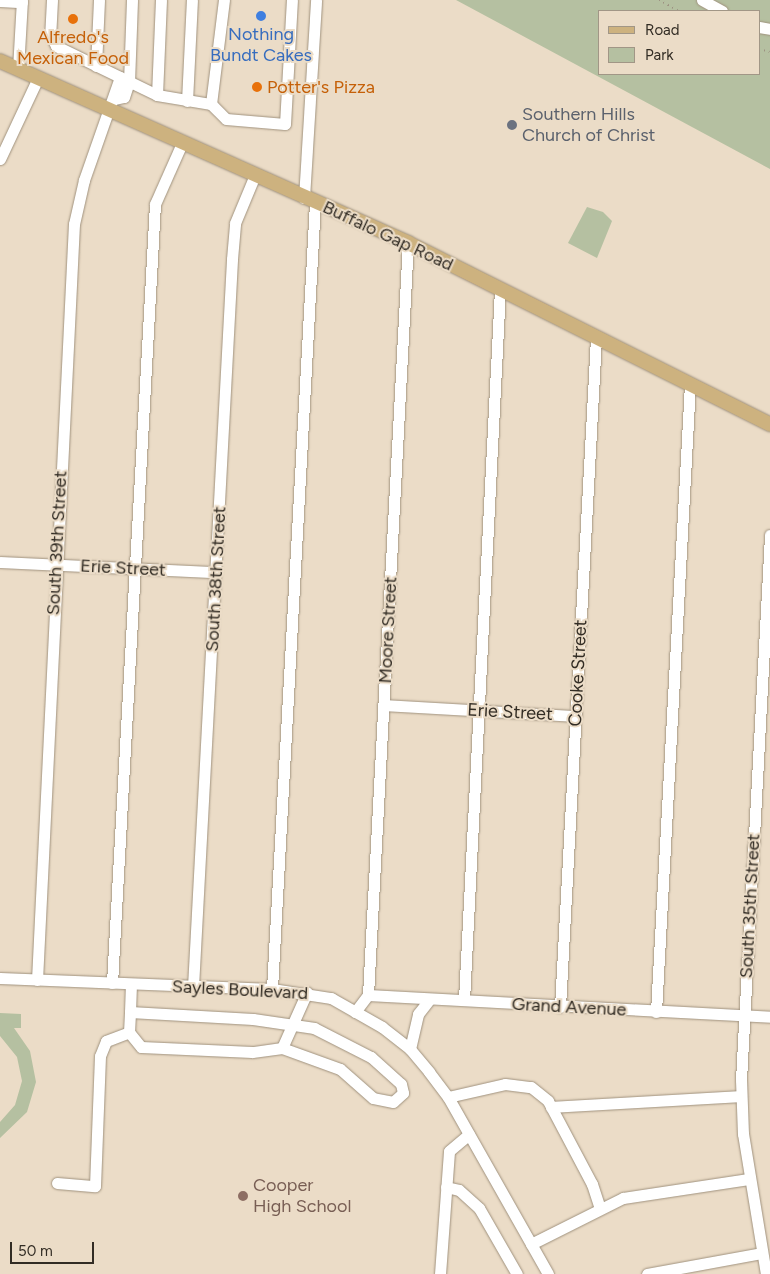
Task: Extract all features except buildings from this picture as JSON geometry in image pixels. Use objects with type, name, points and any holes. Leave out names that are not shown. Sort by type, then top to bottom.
[{"type":"main road","name":"Buffalo Gap Road","points":[[0,61],[38,78],[112,105],[182,143],[408,243],[770,424]]},
{"type":"street","points":[[52,0],[53,42],[96,66],[157,95],[211,104],[232,120],[285,124],[292,0]]},
{"type":"street","points":[[96,66],[99,0]]},
{"type":"street","points":[[112,105],[124,97],[132,0]]},
{"type":"street","points":[[157,95],[161,0]]},
{"type":"street","points":[[187,101],[192,0]]},
{"type":"street","points":[[211,104],[224,0]]},
{"type":"street","points":[[272,989],[310,200],[316,0]]},
{"type":"street","points":[[702,0],[720,10]]},
{"type":"street","points":[[0,1],[22,1],[18,69]]},
{"type":"street","points":[[0,160],[38,78]]},
{"type":"street","name":"South 39th Street","points":[[37,980],[55,565],[74,224],[112,105]]},
{"type":"street","points":[[112,983],[155,204],[182,143]]},
{"type":"street","name":"South 38th Street","points":[[193,987],[233,250],[236,223],[254,175]]},
{"type":"street","name":"Moore Street","points":[[368,994],[408,243]]},
{"type":"street","points":[[464,1000],[500,290]]},
{"type":"street","name":"Cooke Street","points":[[560,1007],[596,338]]},
{"type":"street","points":[[656,1012],[690,384]]},
{"type":"street","name":"South 35th Street","points":[[766,1274],[749,1179],[742,1096],[744,1016],[770,535]]},
{"type":"street","name":"Erie Street","points":[[0,562],[216,572]]},
{"type":"street","name":"Erie Street","points":[[384,705],[576,716]]},
{"type":"street","name":"Sayles Boulevard","points":[[0,978],[272,989],[307,992],[331,998],[410,1049],[448,1097],[548,1274]]},
{"type":"street","points":[[130,1012],[293,1024],[342,1039],[371,1057],[400,1084],[401,1097],[393,1102],[373,1098],[340,1069],[282,1048],[252,1052],[141,1046],[129,1032],[131,984]]},
{"type":"street","points":[[282,1048],[307,992]]},
{"type":"street","points":[[355,1012],[368,994]]},
{"type":"street","name":"Grand Avenue","points":[[368,994],[429,1000],[464,1000],[560,1007],[770,1017]]},
{"type":"street","points":[[410,1049],[418,1014],[429,1000]]},
{"type":"street","points":[[58,1183],[95,1186],[100,1056],[106,1041],[129,1032]]},
{"type":"street","points":[[448,1097],[505,1084],[531,1087],[551,1107],[592,1184],[600,1208]]},
{"type":"street","points":[[551,1107],[742,1096]]},
{"type":"street","points":[[440,1274],[449,1151],[469,1134]]},
{"type":"street","points":[[532,1244],[600,1208],[649,1192],[749,1179]]},
{"type":"street","points":[[446,1187],[459,1190],[479,1208],[517,1274]]},
{"type":"street","points":[[646,1274],[761,1253]]},
{"type":"path","points":[[659,0],[678,10]]},
{"type":"green space","points":[[456,0],[770,0],[770,169]]},
{"type":"green space","points":[[587,207],[603,212],[612,221],[597,258],[568,243]]},
{"type":"green space","points":[[0,1013],[21,1014],[21,1028],[14,1028],[30,1051],[36,1082],[27,1112],[0,1138],[0,1122],[15,1105],[22,1081],[17,1057],[0,1036]]},
{"type":"place","name":"Nothing Bundt Cakes","points":[[261,16]]},
{"type":"place","name":"Alfredo's Mexican Food","points":[[73,19]]},
{"type":"place","name":"Potter's Pizza","points":[[257,87]]},
{"type":"place","name":"Southern Hills Church of Christ","points":[[512,125]]},
{"type":"place","name":"Cooper High School","points":[[243,1196]]}]
